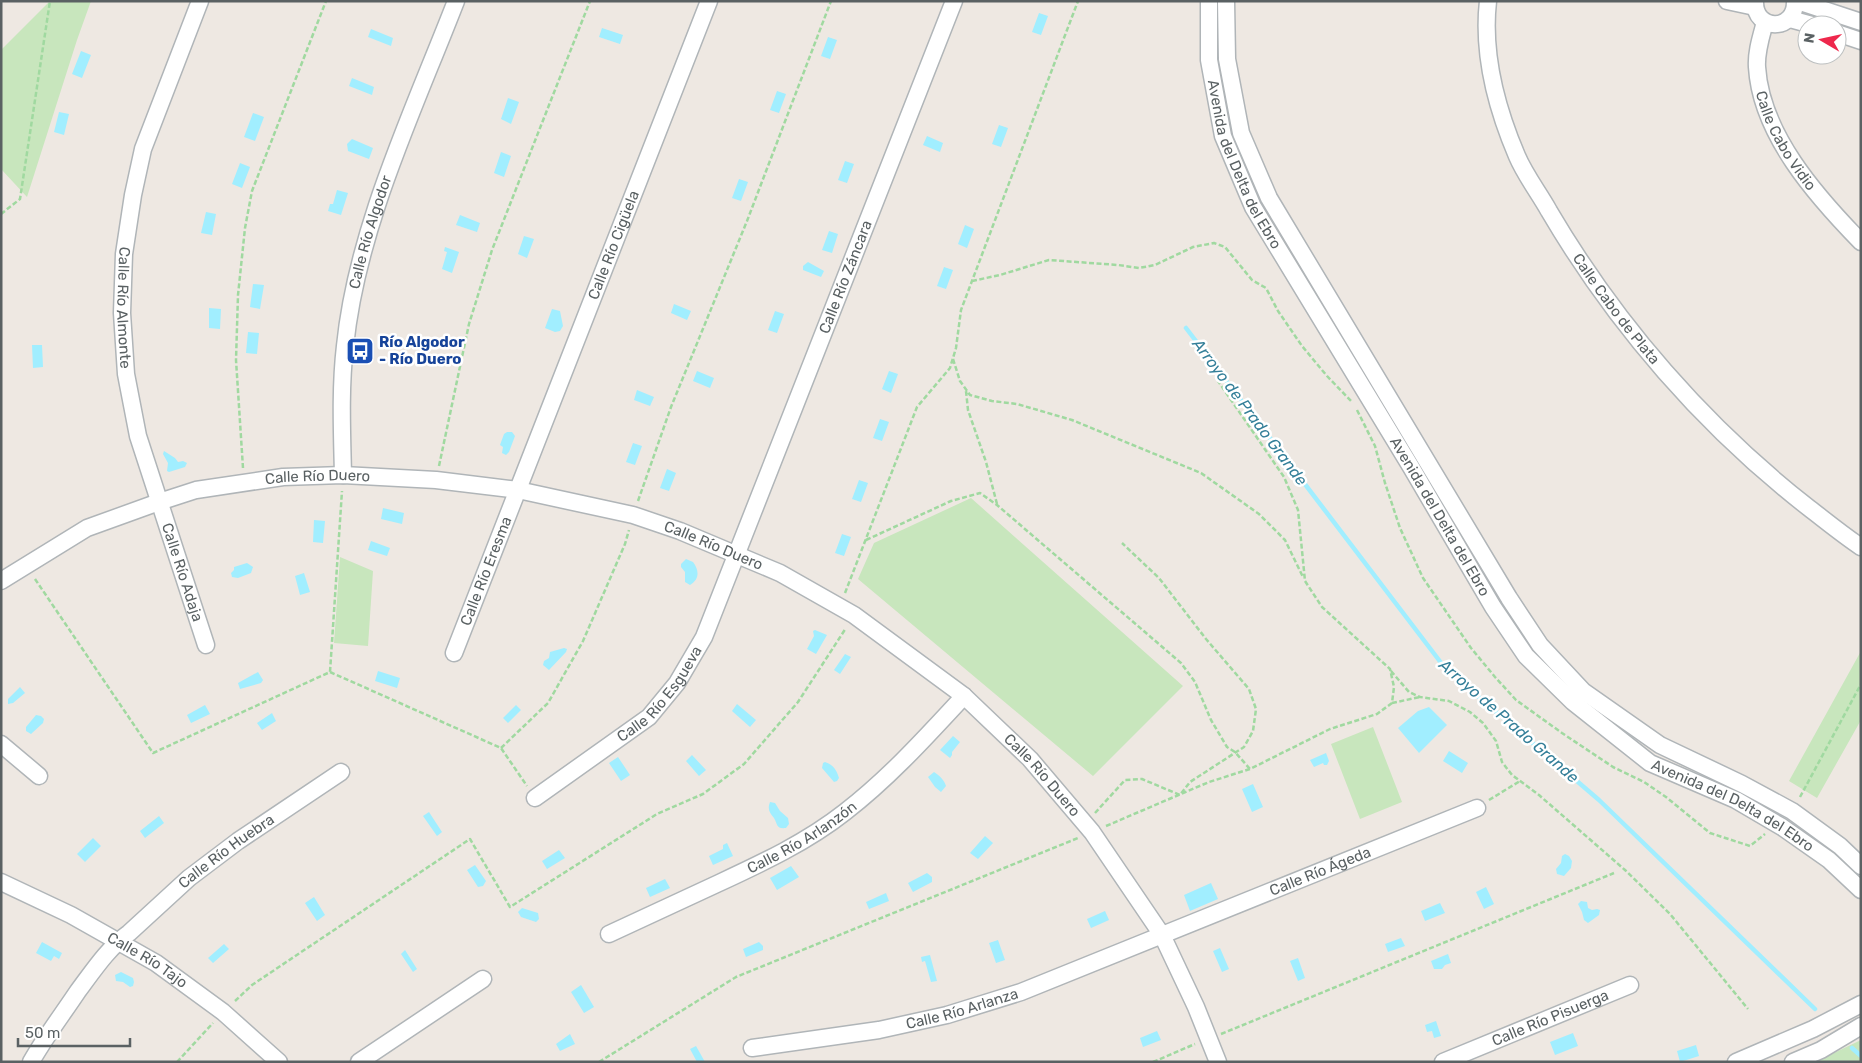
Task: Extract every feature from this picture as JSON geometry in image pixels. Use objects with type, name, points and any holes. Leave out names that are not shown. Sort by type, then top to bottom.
[{"type":"street","name":"Calle Río Almonte","points":[[159,502],[138,436],[126,374],[122,313],[124,254],[133,195],[143,149],[200,1]]},
{"type":"street","name":"Calle Río Algodor","points":[[343,475],[341,396],[345,345],[353,294],[365,242],[386,181],[456,1]]},
{"type":"street","name":"Calle Río Cigüela","points":[[518,490],[709,1]]},
{"type":"street","name":"Calle Río Záncara","points":[[736,554],[954,1]]},
{"type":"street","name":"Avenida del Delta del Ebro","points":[[1208,1],[1209,60],[1223,136],[1254,207],[1493,607],[1526,656],[1573,702],[1650,763],[1736,800],[1782,827],[1829,860],[1861,890]]},
{"type":"street","name":"Avenida del Delta del Ebro","points":[[1226,1],[1227,59],[1241,133],[1270,198],[1504,590],[1540,645],[1583,692],[1660,745],[1742,784],[1792,811],[1840,846],[1861,866]]},
{"type":"street","name":"Calle Cabo de Plata","points":[[1488,1],[1488,65],[1502,115],[1518,157],[1568,244],[1633,334],[1703,414],[1747,457],[1790,493],[1861,547]]},
{"type":"street","points":[[1727,1],[1755,4],[1758,16],[1765,22],[1778,25],[1790,19],[1796,8],[1796,1],[1861,22]]},
{"type":"street","points":[[1790,19],[1797,21]]},
{"type":"street","name":"Calle Cabo Vidio","points":[[1765,22],[1758,46],[1757,67],[1765,109],[1781,144],[1827,208],[1861,242]]},
{"type":"street","points":[[1847,36],[1861,41]]},
{"type":"street","name":"Calle Río Duero","points":[[1,581],[87,528],[196,490],[283,477],[343,475],[436,480],[518,490],[633,515],[736,554],[780,573],[854,615],[964,696],[1030,759],[1089,828],[1162,936],[1218,1062]]},
{"type":"street","name":"Calle Río Eresma","points":[[454,653],[518,490]]},
{"type":"street","name":"Calle Río Adaja","points":[[159,502],[206,645]]},
{"type":"street","name":"Calle Río Esgueva","points":[[535,798],[649,717],[677,683],[704,637],[736,554]]},
{"type":"street","name":"Calle Río Arlanzón","points":[[609,934],[761,863],[807,838],[844,813],[873,789],[914,751],[964,696]]},
{"type":"street","points":[[1,744],[39,776]]},
{"type":"street","name":"Calle Río Huebra","points":[[30,1062],[54,1024],[97,965],[118,941],[189,878],[238,842],[341,772]]},
{"type":"street","name":"Calle Río Ágeda","points":[[1162,936],[1477,808]]},
{"type":"street","name":"Calle Río Tajo","points":[[1,882],[71,914],[156,962],[223,1012],[278,1062]]},
{"type":"street","name":"Calle Río Arlanza","points":[[752,1048],[879,1030],[947,1016],[1021,992],[1162,936]]},
{"type":"street","points":[[359,1062],[483,979]]},
{"type":"street","name":"Calle Río Pisuerga","points":[[1443,1062],[1630,985]]},
{"type":"street","points":[[1736,1062],[1813,1030],[1861,1004]]},
{"type":"street","points":[[1793,1062],[1821,1050],[1861,1026]]},
{"type":"path","points":[[1,214],[20,199],[50,1]]},
{"type":"path","points":[[244,482],[236,360],[238,295],[245,228],[252,192],[326,1]]},
{"type":"path","points":[[436,480],[469,324],[492,250],[590,1]]},
{"type":"path","points":[[501,748],[548,703],[583,641],[625,544],[633,515],[671,408],[747,221],[831,1]]},
{"type":"path","points":[[839,606],[917,407],[950,368],[956,348],[961,310],[1078,1]]},
{"type":"path","points":[[972,281],[1050,260],[1139,268],[1155,265],[1194,247],[1214,243],[1225,247],[1252,280],[1266,288],[1278,311],[1302,346],[1353,403],[1375,446],[1400,528],[1423,578],[1471,648],[1516,700],[1613,767],[1644,782],[1666,797],[1710,833],[1750,846],[1760,836],[1782,827]]},
{"type":"path","points":[[953,358],[960,381],[970,395],[992,401],[1017,404],[1072,420],[1201,473],[1259,514],[1285,540],[1305,581],[1322,607],[1390,670],[1409,692],[1420,697],[1449,701],[1483,724],[1496,742],[1502,762],[1512,775],[1625,870],[1670,914],[1748,1009]]},
{"type":"path","points":[[1218,381],[1284,477],[1298,510],[1305,581]]},
{"type":"path","points":[[966,389],[968,410],[986,462],[997,505]]},
{"type":"path","points":[[865,540],[951,501],[980,492],[1182,663],[1195,682],[1211,720],[1227,747],[1235,752],[1250,769]]},
{"type":"path","points":[[1122,543],[1159,578],[1206,639],[1249,689],[1256,709],[1253,730],[1244,746],[1190,782],[1180,795]]},
{"type":"path","points":[[177,1062],[223,1012],[252,985],[470,839],[510,907],[657,814],[703,794],[744,764],[798,702],[854,615]]},
{"type":"path","points":[[1390,670],[1394,687],[1392,703]]},
{"type":"path","points":[[330,672],[501,748],[535,798]]},
{"type":"path","points":[[1792,811],[1861,684]]},
{"type":"path","points":[[599,1062],[736,977],[1089,828],[1180,795],[1209,782],[1250,769],[1330,729],[1377,714],[1392,703],[1420,697]]},
{"type":"path","points":[[1089,828],[1125,780],[1142,779],[1180,795]]},
{"type":"path","points":[[1477,808],[1520,781]]},
{"type":"path","points":[[1153,1062],[1614,873]]},
{"type":"green space","points":[[50,1],[91,1],[27,197],[1,169],[1,50]]},
{"type":"green space","points":[[971,498],[1183,686],[1093,776],[858,579],[874,543]]},
{"type":"green space","points":[[340,557],[373,571],[368,646],[334,643]]},
{"type":"green space","points":[[1861,651],[1861,720],[1817,798],[1789,781]]},
{"type":"green space","points":[[1373,727],[1402,802],[1360,819],[1331,744]]},
{"type":"green space","points":[[1861,1040],[1861,1062],[1815,1062]]},
{"type":"water","points":[[1039,13],[1048,16],[1041,35],[1032,32]]},
{"type":"water","points":[[602,28],[623,35],[620,44],[599,37]]},
{"type":"water","points":[[371,29],[393,38],[391,46],[368,37]]},
{"type":"water","points":[[828,37],[837,40],[830,59],[821,56]]},
{"type":"water","points":[[81,51],[91,55],[82,78],[72,74]]},
{"type":"water","points":[[352,78],[374,87],[372,95],[349,86]]},
{"type":"water","points":[[777,91],[786,94],[779,113],[770,110]]},
{"type":"water","points":[[508,98],[519,102],[511,124],[501,119]]},
{"type":"water","points":[[59,112],[69,114],[64,135],[54,132]]},
{"type":"water","points":[[253,113],[264,117],[255,141],[244,137]]},
{"type":"water","points":[[999,125],[1008,128],[1001,147],[992,144]]},
{"type":"water","points":[[927,136],[943,143],[940,152],[923,145]]},
{"type":"water","points":[[352,139],[373,148],[369,159],[348,151],[347,144]]},
{"type":"water","points":[[501,152],[511,156],[504,177],[494,173]]},
{"type":"water","points":[[845,161],[854,164],[847,183],[838,180]]},
{"type":"water","points":[[240,163],[250,167],[242,188],[232,184]]},
{"type":"water","points":[[739,179],[748,182],[741,201],[732,198]]},
{"type":"water","points":[[337,190],[348,193],[341,215],[328,211],[330,204],[333,204]]},
{"type":"water","points":[[206,212],[216,214],[212,235],[201,233]]},
{"type":"water","points":[[460,215],[480,223],[477,232],[456,225]]},
{"type":"water","points":[[965,225],[974,229],[967,248],[958,244]]},
{"type":"water","points":[[829,231],[838,234],[832,253],[822,250]]},
{"type":"water","points":[[524,236],[534,239],[527,258],[518,254]]},
{"type":"water","points":[[445,247],[459,252],[452,273],[442,269],[447,252],[444,251]]},
{"type":"water","points":[[808,262],[824,271],[821,277],[803,270],[803,266]]},
{"type":"water","points":[[944,267],[953,270],[946,289],[937,286]]},
{"type":"water","points":[[253,284],[264,285],[260,309],[250,307]]},
{"type":"water","points":[[674,304],[691,311],[687,320],[671,313]]},
{"type":"water","points":[[209,308],[221,309],[220,329],[209,328]]},
{"type":"water","points":[[552,309],[560,311],[563,326],[560,331],[555,332],[545,328]]},
{"type":"water","points":[[775,311],[784,314],[777,333],[768,330]]},
{"type":"water","points":[[248,332],[259,333],[257,354],[246,353]]},
{"type":"water","points":[[32,345],[42,345],[43,367],[33,368]]},
{"type":"water","points":[[697,371],[714,378],[710,388],[693,381]]},
{"type":"water","points":[[889,371],[898,374],[891,393],[882,389]]},
{"type":"water","points":[[637,390],[654,397],[650,406],[634,400]]},
{"type":"water","points":[[880,419],[889,422],[882,441],[873,438]]},
{"type":"water","points":[[512,432],[515,436],[506,455],[502,453],[503,447],[500,445],[504,434]]},
{"type":"water","points":[[633,443],[642,446],[635,465],[626,462]]},
{"type":"water","points":[[164,451],[178,462],[183,461],[187,463],[185,467],[167,471],[168,463],[163,454]]},
{"type":"water","points":[[667,469],[676,473],[669,491],[660,488]]},
{"type":"water","points":[[859,480],[868,483],[861,502],[852,499]]},
{"type":"water","points":[[383,508],[404,513],[402,524],[381,519]]},
{"type":"water","points":[[314,520],[325,521],[323,543],[313,542]]},
{"type":"water","points":[[842,534],[851,537],[844,556],[835,553]]},
{"type":"water","points":[[371,541],[390,548],[387,556],[368,550]]},
{"type":"water","points":[[686,559],[693,562],[698,574],[696,580],[690,585],[685,582],[685,572],[681,567],[681,564]]},
{"type":"water","points":[[247,563],[253,567],[251,573],[238,578],[232,577],[231,573],[234,567]]},
{"type":"water","points":[[304,573],[310,592],[300,595],[295,576]]},
{"type":"water","points":[[815,630],[827,635],[816,654],[807,649]]},
{"type":"water","points":[[564,648],[567,649],[566,652],[549,670],[543,665],[544,661],[549,658],[550,652]]},
{"type":"water","points":[[845,654],[851,657],[840,674],[834,670]]},
{"type":"water","points":[[378,671],[400,678],[397,688],[375,681]]},
{"type":"water","points":[[258,672],[263,680],[261,683],[240,689],[238,683]]},
{"type":"water","points":[[20,687],[25,693],[13,703],[8,704],[8,699]]},
{"type":"water","points":[[737,704],[756,720],[750,727],[732,711]]},
{"type":"water","points":[[205,705],[210,714],[191,723],[187,715]]},
{"type":"water","points":[[516,705],[521,710],[508,723],[503,718]]},
{"type":"water","points":[[1429,707],[1447,725],[1419,753],[1398,728],[1418,711]]},
{"type":"water","points":[[272,713],[276,721],[262,730],[257,723]]},
{"type":"water","points":[[36,715],[44,719],[43,723],[31,734],[26,731],[26,727]]},
{"type":"water","points":[[953,736],[960,742],[950,758],[940,750]]},
{"type":"water","points":[[1449,751],[1468,763],[1462,773],[1443,761]]},
{"type":"water","points":[[1326,753],[1329,761],[1327,765],[1323,763],[1314,767],[1310,760]]},
{"type":"water","points":[[692,755],[706,770],[699,776],[686,761]]},
{"type":"water","points":[[618,757],[630,775],[621,781],[609,763]]},
{"type":"water","points":[[825,762],[836,771],[839,778],[837,781],[834,782],[822,768]]},
{"type":"water","points":[[934,772],[942,778],[946,786],[941,792],[928,777]]},
{"type":"water","points":[[1253,784],[1263,807],[1252,812],[1242,789]]},
{"type":"water","points":[[770,802],[775,803],[788,818],[789,824],[786,828],[778,826],[769,811]]},
{"type":"water","points":[[429,812],[442,832],[437,836],[423,816]]},
{"type":"water","points":[[159,816],[164,823],[145,838],[140,831]]},
{"type":"water","points":[[985,836],[993,843],[978,859],[970,853]]},
{"type":"water","points":[[93,838],[101,846],[85,862],[77,854]]},
{"type":"water","points":[[727,843],[733,856],[713,865],[709,856],[723,849],[723,845]]},
{"type":"water","points":[[559,850],[565,858],[547,869],[542,861]]},
{"type":"water","points":[[1565,854],[1572,861],[1571,868],[1564,876],[1557,874],[1556,869],[1561,863],[1562,856]]},
{"type":"water","points":[[475,865],[486,881],[483,886],[478,887],[467,870]]},
{"type":"water","points":[[791,866],[799,877],[777,890],[770,878]]},
{"type":"water","points":[[927,873],[932,877],[932,882],[913,892],[908,883]]},
{"type":"water","points":[[665,879],[670,888],[650,897],[646,888]]},
{"type":"water","points":[[1211,883],[1218,899],[1190,911],[1184,895]]},
{"type":"water","points":[[1486,887],[1494,904],[1484,909],[1476,892]]},
{"type":"water","points":[[886,893],[889,901],[869,909],[866,902]]},
{"type":"water","points":[[314,897],[325,915],[317,921],[305,903]]},
{"type":"water","points":[[1581,901],[1587,902],[1588,908],[1592,910],[1600,910],[1599,915],[1588,923],[1584,920],[1578,904]]},
{"type":"water","points":[[1440,903],[1445,913],[1425,921],[1421,911]]},
{"type":"water","points":[[522,908],[538,913],[539,919],[536,922],[521,917],[518,912]]},
{"type":"water","points":[[1105,911],[1109,920],[1091,928],[1087,919]]},
{"type":"water","points":[[1401,938],[1405,946],[1388,952],[1385,944]]},
{"type":"water","points":[[998,940],[1005,960],[996,963],[989,943]]},
{"type":"water","points":[[42,942],[62,953],[59,959],[54,956],[51,961],[36,953]]},
{"type":"water","points":[[759,942],[763,946],[763,950],[746,957],[743,949]]},
{"type":"water","points":[[224,944],[229,949],[213,963],[208,958]]},
{"type":"water","points":[[1220,948],[1229,969],[1222,972],[1213,951]]},
{"type":"water","points":[[405,950],[417,969],[413,972],[401,954]]},
{"type":"water","points":[[1448,954],[1451,963],[1445,965],[1442,969],[1434,969],[1431,961]]},
{"type":"water","points":[[930,955],[937,981],[931,982],[925,961],[922,962],[921,957]]},
{"type":"water","points":[[1298,958],[1305,978],[1298,981],[1290,961]]},
{"type":"water","points":[[121,972],[133,978],[133,986],[130,987],[123,982],[116,981],[115,975]]},
{"type":"water","points":[[581,985],[594,1007],[584,1013],[571,992]]},
{"type":"water","points":[[1436,1021],[1441,1036],[1434,1038],[1432,1031],[1427,1032],[1425,1025]]},
{"type":"water","points":[[1157,1031],[1161,1040],[1143,1047],[1140,1038]]},
{"type":"water","points":[[1573,1033],[1578,1046],[1555,1055],[1550,1042]]},
{"type":"water","points":[[570,1034],[575,1044],[560,1051],[556,1044]]},
{"type":"water","points":[[1696,1045],[1699,1056],[1680,1062],[1677,1051]]},
{"type":"water","points":[[696,1046],[705,1062],[697,1062],[690,1049]]},
{"type":"waterway","name":"Arroyo de Prado Grande","points":[[1186,328],[1445,668],[1599,800],[1815,1009]]},
{"type":"waterway","name":"Arroyo de Prado Grande","points":[[1852,1048],[1861,1056]]},
{"type":"place","name":"Río Algodor - Río Duero","points":[[360,351]]}]
